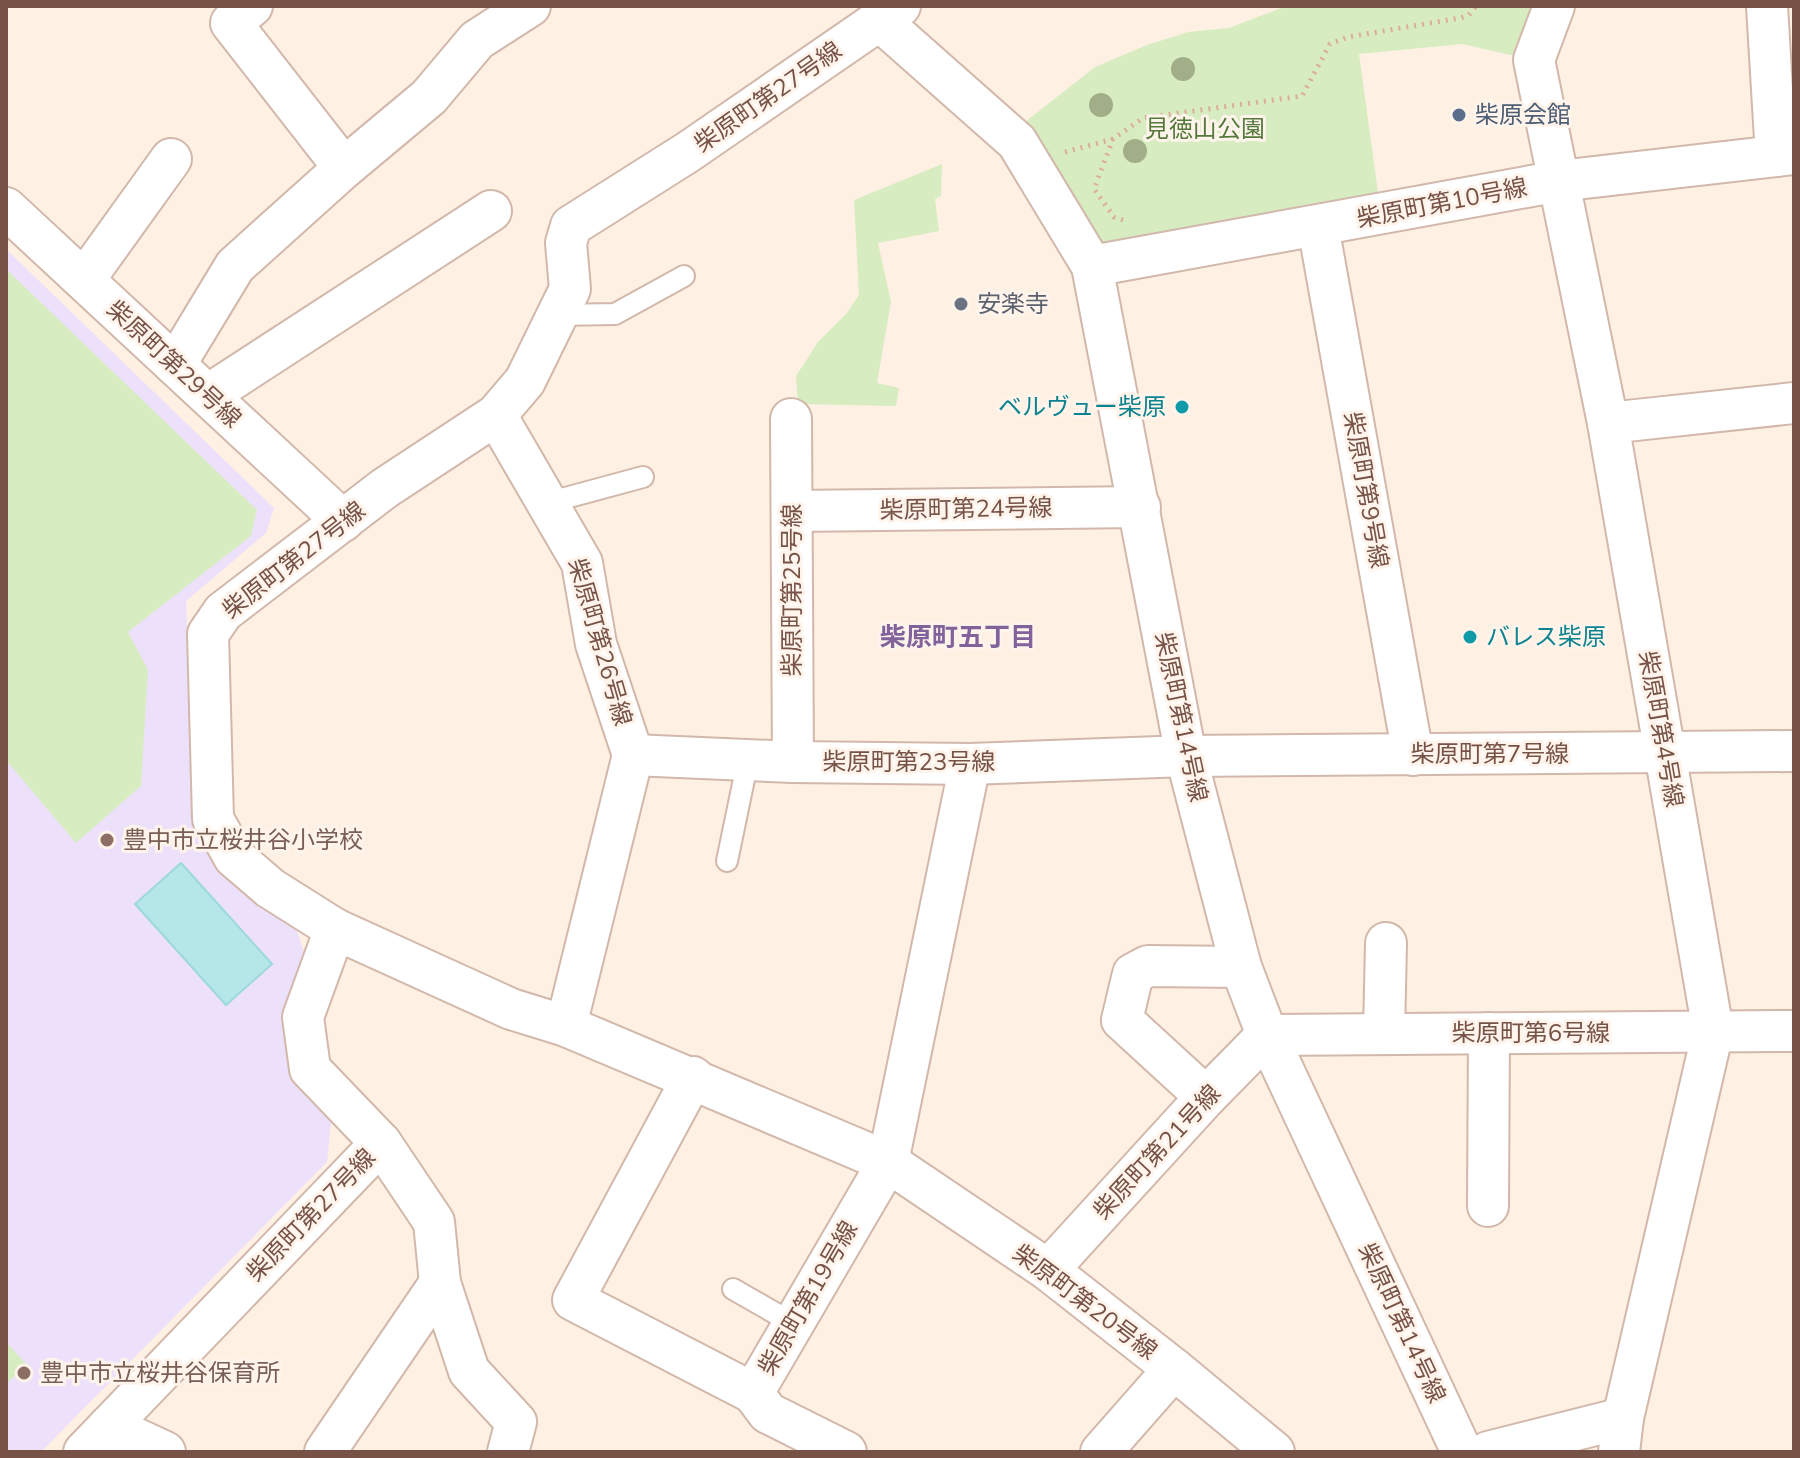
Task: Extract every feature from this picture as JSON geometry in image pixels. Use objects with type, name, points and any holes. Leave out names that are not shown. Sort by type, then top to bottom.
[{"type":"street","points":[[252,6],[231,23],[344,168]]},
{"type":"street","points":[[175,365],[235,266],[429,97],[477,40],[530,6]]},
{"type":"street","name":"柴原町第4号線","points":[[1554,6],[1534,60],[1608,423],[1713,1031],[1621,1435]]},
{"type":"street","points":[[1767,6],[1785,155]]},
{"type":"street","name":"柴原町第14号線","points":[[889,13],[1017,142],[1092,266],[1186,756],[1241,967],[1267,1035],[1462,1452]]},
{"type":"street","name":"柴原町第27号線","points":[[96,1439],[381,1143],[310,1069],[303,1017],[335,929],[270,888],[234,857],[213,819],[208,634],[223,612],[385,488],[496,415],[525,381],[570,289],[566,243],[571,226],[752,109],[889,13]]},
{"type":"street","name":"柴原町第10号線","points":[[1092,266],[1559,181],[1785,155]]},
{"type":"street","points":[[84,280],[171,159]]},
{"type":"street","name":"柴原町第29号線","points":[[6,208],[343,521]]},
{"type":"street","points":[[208,395],[491,211]]},
{"type":"street","name":"柴原町第9号線","points":[[1318,226],[1413,755]]},
{"type":"street","points":[[1608,423],[1794,403]]},
{"type":"street","name":"柴原町第26号線","points":[[496,415],[582,563],[596,644],[633,755],[566,1026]]},
{"type":"street","name":"柴原町第25号線","points":[[791,419],[793,762]]},
{"type":"street","name":"柴原町第24号線","points":[[792,511],[1140,507]]},
{"type":"street","name":"柴原町第7号線","points":[[1186,756],[1794,751]]},
{"type":"street","name":"柴原町第23号線","points":[[633,755],[793,762],[970,764],[1186,756]]},
{"type":"street","name":"柴原町第19号線","points":[[693,1077],[573,1300],[753,1393],[888,1162],[970,764]]},
{"type":"street","name":"柴原町第20号線","points":[[335,929],[511,1009],[566,1026],[693,1077],[826,1138],[888,1162],[1048,1270],[1274,1452]]},
{"type":"street","points":[[1384,1034],[1386,943]]},
{"type":"street","points":[[1206,1097],[1122,1020],[1133,974],[1148,966],[1241,967]]},
{"type":"street","name":"柴原町第6号線","points":[[1267,1035],[1794,1031]]},
{"type":"street","points":[[1488,1206],[1489,1033]]},
{"type":"street","name":"柴原町第21号線","points":[[1048,1270],[1267,1035]]},
{"type":"street","points":[[381,1143],[434,1222],[440,1283],[469,1371],[516,1422],[508,1452]]},
{"type":"street","points":[[325,1452],[440,1283]]},
{"type":"street","points":[[1101,1452],[1174,1369]]},
{"type":"street","points":[[753,1393],[768,1413],[846,1452]]},
{"type":"street","points":[[1488,1452],[1621,1435]]},
{"type":"street","points":[[96,1439],[165,1452]]},
{"type":"lane","points":[[557,315],[615,314],[684,276]]},
{"type":"lane","points":[[547,503],[643,477]]},
{"type":"lane","points":[[727,861],[748,760]]},
{"type":"lane","points":[[733,1289],[794,1324]]},
{"type":"path","points":[[1148,256],[1143,228],[1114,217],[1094,189],[1113,139],[1143,118],[1302,96],[1330,44],[1348,37],[1460,18],[1469,15],[1476,6]]},
{"type":"shaded area","name":"豊中市立桜井谷小学校","points":[[6,249],[274,508],[266,533],[186,601],[196,816],[296,928],[307,960],[296,987],[286,1046],[301,1089],[331,1122],[327,1162],[41,1452],[6,1452]]},
{"type":"green space","name":"見徳山公園","points":[[1286,6],[1544,6],[1524,58],[1462,44],[1359,54],[1378,192],[1117,246],[1092,238],[1020,126],[1095,67],[1147,45],[1188,32],[1229,28]]},
{"type":"green space","points":[[942,164],[941,196],[935,199],[939,231],[878,243],[891,302],[877,383],[899,388],[896,406],[798,404],[796,376],[818,342],[846,314],[859,295],[854,200]]},
{"type":"green space","points":[[6,269],[257,510],[251,536],[128,632],[148,670],[141,786],[76,843],[6,760]]},
{"type":"green space","points":[[6,1342],[27,1365],[6,1384]]},
{"type":"water","points":[[181,863],[272,964],[226,1005],[135,904]]},
{"type":"place","name":"柴原会館","points":[[1459,115]]},
{"type":"place","name":"安楽寺","points":[[961,304]]},
{"type":"place","name":"ベルヴュー柴原","points":[[1182,407]]},
{"type":"place","name":"バレス柴原","points":[[1470,637]]},
{"type":"place","name":"豊中市立桜井谷小学校","points":[[107,840]]},
{"type":"place","name":"豊中市立桜井谷保育所","points":[[24,1373]]},
{"type":"district","name":"柴原町五丁目","points":[[958,637]]}]
